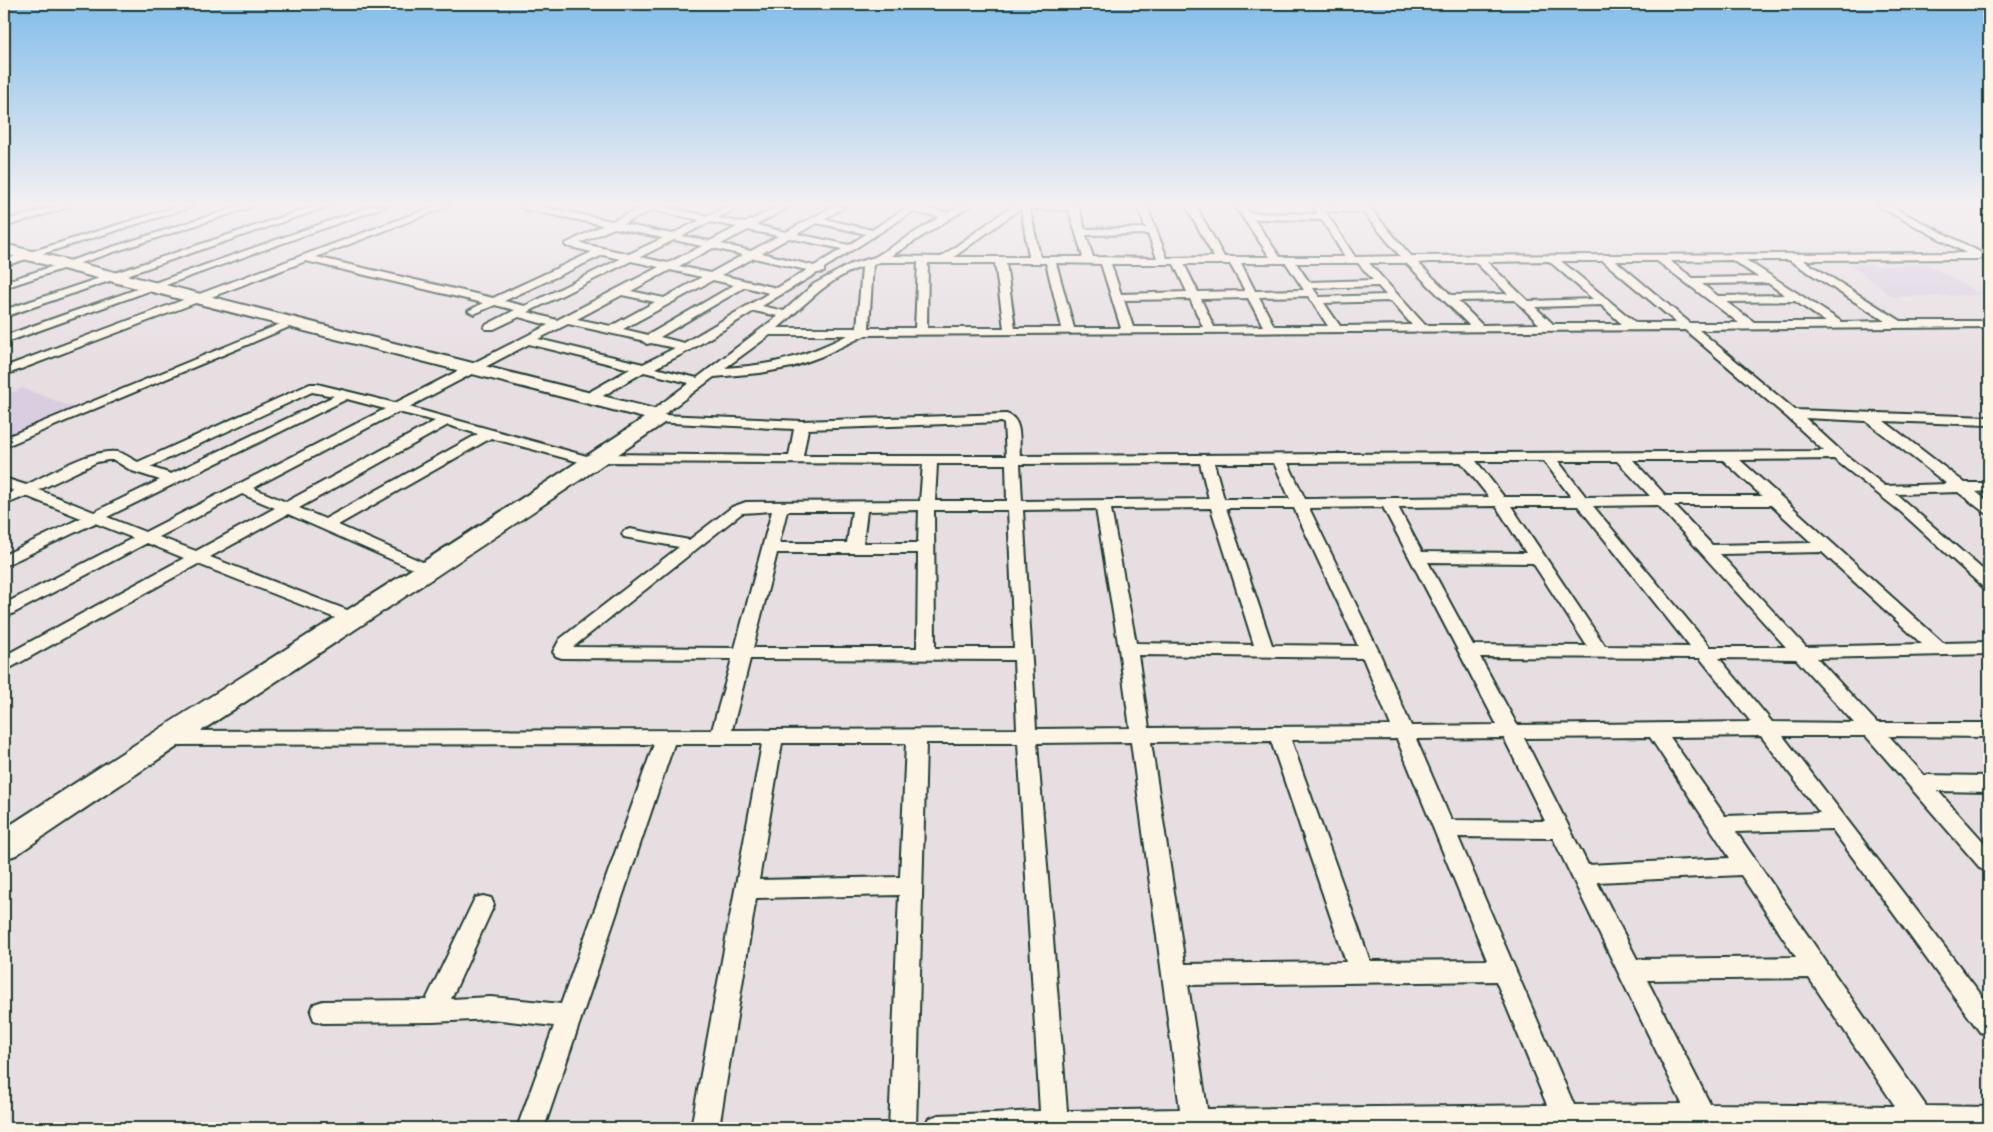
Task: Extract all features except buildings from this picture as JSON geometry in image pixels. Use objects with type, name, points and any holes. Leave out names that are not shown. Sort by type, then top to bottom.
[{"type":"main road","points":[[44,259],[589,398],[656,417]]},
{"type":"main road","points":[[4,846],[166,738],[598,460],[656,417]]},
{"type":"street","points":[[4,263],[17,259]]},
{"type":"street","points":[[4,285],[87,259]]},
{"type":"street","points":[[4,314],[165,259]]},
{"type":"street","points":[[4,340],[231,259]]},
{"type":"street","points":[[4,371],[303,259]]},
{"type":"street","points":[[309,259],[494,301],[521,311],[563,322],[686,347]]},
{"type":"street","points":[[474,311],[585,259]]},
{"type":"street","points":[[490,327],[628,259]]},
{"type":"street","points":[[634,259],[776,291]]},
{"type":"street","points":[[4,611],[686,259]]},
{"type":"street","points":[[611,331],[746,259]]},
{"type":"street","points":[[776,259],[815,268],[834,276]]},
{"type":"street","points":[[589,398],[633,372],[686,347],[832,259]]},
{"type":"street","points":[[656,417],[698,382],[787,315],[818,286],[834,276],[877,259]]},
{"type":"street","points":[[873,261],[1000,259],[1561,259]]},
{"type":"street","points":[[1000,259],[1010,332]]},
{"type":"street","points":[[1233,259],[1270,330]]},
{"type":"street","points":[[1282,259],[1312,293],[1336,329]]},
{"type":"street","points":[[1355,259],[1381,283],[1421,328]]},
{"type":"street","points":[[1408,259],[1479,328]]},
{"type":"street","points":[[1478,259],[1549,327]]},
{"type":"street","points":[[1552,259],[1633,326]]},
{"type":"street","points":[[1607,259],[1792,414],[1837,455],[1883,490],[1989,583]]},
{"type":"street","points":[[1661,259],[1750,326]]},
{"type":"street","points":[[1737,259],[1839,325]]},
{"type":"street","points":[[1794,259],[1898,324]]},
{"type":"street","points":[[922,332],[923,260]]},
{"type":"street","points":[[1050,260],[1069,331]]},
{"type":"street","points":[[1105,260],[1128,331]]},
{"type":"street","points":[[1177,260],[1210,330]]},
{"type":"street","points":[[863,332],[873,261]]},
{"type":"street","points":[[1691,281],[1769,280]]},
{"type":"street","points":[[647,340],[744,283]]},
{"type":"street","points":[[1312,293],[1381,283]]},
{"type":"street","points":[[622,292],[665,301]]},
{"type":"street","points":[[1116,297],[1312,293],[1394,298]]},
{"type":"street","points":[[1447,298],[1604,302]]},
{"type":"street","points":[[1716,299],[1798,298]]},
{"type":"street","points":[[751,307],[787,315]]},
{"type":"street","points":[[4,443],[290,323]]},
{"type":"street","points":[[767,331],[1010,332],[1989,324]]},
{"type":"street","points":[[711,373],[756,370],[787,364],[833,347],[863,332]]},
{"type":"street","points":[[528,340],[698,382]]},
{"type":"street","points":[[137,468],[310,388],[317,388],[447,420],[488,433],[598,460],[930,461],[1837,455]]},
{"type":"street","points":[[4,561],[344,396]]},
{"type":"street","points":[[271,405],[303,416]]},
{"type":"street","points":[[1792,414],[1989,421]]},
{"type":"street","points":[[656,417],[802,425],[1006,418],[1011,423],[1018,532],[1026,736],[1055,1126]]},
{"type":"street","points":[[1870,417],[1989,509]]},
{"type":"street","points":[[4,664],[447,420]]},
{"type":"street","points":[[1970,421],[1989,434]]},
{"type":"street","points":[[795,460],[802,425]]},
{"type":"street","points":[[326,525],[488,433]]},
{"type":"street","points":[[4,501],[101,457],[117,456],[137,468],[172,479]]},
{"type":"street","points":[[1621,456],[1872,730],[1989,863]]},
{"type":"street","points":[[1727,456],[1938,649]]},
{"type":"street","points":[[1465,457],[1501,503],[1600,652]]},
{"type":"street","points":[[1548,457],[1581,501],[1767,729],[1989,1024]]},
{"type":"street","points":[[1206,458],[1217,503],[1266,651]]},
{"type":"street","points":[[1280,458],[1298,503],[1370,652],[1566,1119]]},
{"type":"street","points":[[926,654],[927,504],[930,461]]},
{"type":"street","points":[[4,482],[146,537],[194,558],[354,618]]},
{"type":"street","points":[[1883,490],[1989,487]]},
{"type":"street","points":[[241,488],[428,570]]},
{"type":"street","points":[[1022,654],[562,652],[566,643],[739,509],[781,506],[927,504],[1103,505],[1776,500]]},
{"type":"street","points":[[1388,503],[1511,732],[1705,1123]]},
{"type":"street","points":[[854,549],[860,505]]},
{"type":"street","points":[[1103,505],[1128,649],[1195,1126]]},
{"type":"street","points":[[720,737],[740,654],[771,548],[781,506]]},
{"type":"street","points":[[630,534],[692,545]]},
{"type":"street","points":[[1708,550],[1827,546]]},
{"type":"street","points":[[771,548],[927,548]]},
{"type":"street","points":[[1417,557],[1538,558]]},
{"type":"street","points":[[1467,651],[1803,654],[1989,648]]},
{"type":"street","points":[[1128,649],[1370,652]]},
{"type":"street","points":[[166,738],[1026,736],[1767,729],[1989,730]]},
{"type":"street","points":[[1655,730],[1919,1119]]},
{"type":"street","points":[[1279,734],[1361,971]]},
{"type":"street","points":[[903,1128],[916,736]]},
{"type":"street","points":[[531,1128],[666,737]]},
{"type":"street","points":[[705,1128],[773,737]]},
{"type":"street","points":[[1919,783],[1989,784]]},
{"type":"street","points":[[1719,824],[1836,821]]},
{"type":"street","points":[[1443,828],[1560,830]]},
{"type":"street","points":[[1581,874],[1748,866]]},
{"type":"street","points":[[746,889],[911,886]]},
{"type":"street","points":[[434,1012],[483,905]]},
{"type":"street","points":[[1628,970],[1816,967]]},
{"type":"street","points":[[1174,975],[1503,970]]},
{"type":"street","points":[[323,1012],[434,1012],[491,1008],[570,1016]]},
{"type":"street","points":[[938,1128],[1536,1124],[1566,1119],[1705,1123],[1860,1123],[1919,1119],[1989,1120]]},
{"type":"shaded area","points":[[1868,264],[1877,266],[1926,264],[1983,295],[1893,297],[1851,265]]},
{"type":"shaded area","points":[[23,388],[75,408],[22,428],[18,432],[4,438],[4,395]]}]
